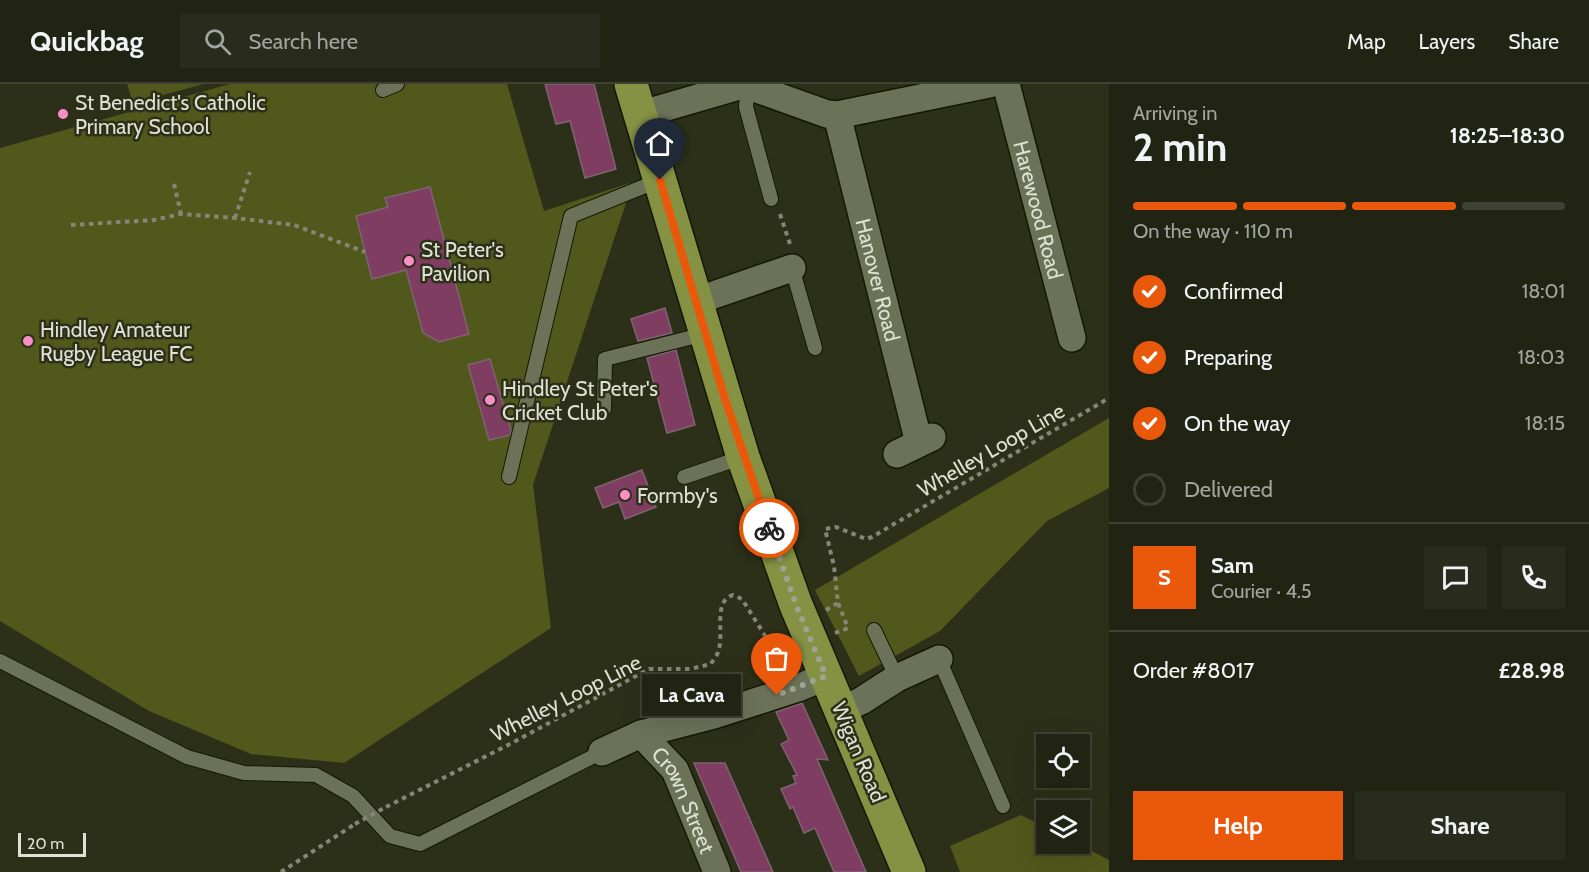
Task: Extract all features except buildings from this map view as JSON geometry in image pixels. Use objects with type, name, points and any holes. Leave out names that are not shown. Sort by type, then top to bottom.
[{"type":"highway","name":"Wigan Road","points":[[635,99],[743,457],[796,605],[909,872]]},
{"type":"street","points":[[635,99],[748,85],[827,114],[837,115],[989,84]]},
{"type":"street","name":"Harewood Road","points":[[1006,84],[1073,337]]},
{"type":"street","name":"Hanover Road","points":[[837,115],[916,445]]},
{"type":"street","points":[[696,301],[792,268]]},
{"type":"street","points":[[841,710],[861,701],[897,678],[939,659]]},
{"type":"street","points":[[602,752],[641,734],[714,715],[798,688],[826,676]]},
{"type":"street","name":"Crown Street","points":[[641,734],[675,770],[717,872]]},
{"type":"lane","points":[[383,90],[397,84]]},
{"type":"lane","points":[[748,85],[746,107],[771,199]]},
{"type":"lane","points":[[509,477],[571,216],[660,180]]},
{"type":"lane","points":[[792,268],[815,348]]},
{"type":"lane","points":[[604,409],[605,359],[705,334]]},
{"type":"lane","points":[[684,477],[743,457]]},
{"type":"lane","points":[[874,630],[897,678]]},
{"type":"lane","points":[[939,659],[1003,806]]},
{"type":"lane","points":[[0,661],[187,756],[244,773],[316,775],[353,796],[390,836],[420,844],[602,752]]},
{"type":"path","points":[[235,218],[250,172]]},
{"type":"path","points":[[174,184],[181,214]]},
{"type":"path","points":[[771,199],[777,202],[790,247],[792,268]]},
{"type":"path","points":[[71,225],[154,220],[181,214],[235,218],[294,225],[366,252]]},
{"type":"path","name":"Whelley Loop Line","points":[[831,635],[848,628],[838,603],[834,567],[825,529],[836,527],[866,539],[872,537],[1109,398]]},
{"type":"path","name":"Whelley Loop Line","points":[[281,872],[386,807],[510,744],[649,669],[690,669],[711,664],[719,651],[722,604],[728,596],[738,596],[742,599],[779,658],[794,651]]},
{"type":"green space","points":[[127,84],[204,84],[133,103]]},
{"type":"green space","points":[[230,84],[507,84],[544,211],[633,182],[533,485],[551,628],[344,763],[251,754],[149,711],[0,621],[0,148]]},
{"type":"green space","points":[[1109,418],[1109,488],[1047,521],[940,631],[859,676],[815,590]]},
{"type":"green space","points":[[1021,815],[1036,822],[1036,854],[1090,854],[1090,850],[1109,860],[1109,872],[960,872],[950,846]]},
{"type":"way so far","points":[[769,528],[796,605],[826,676],[777,695]]},
{"type":"place","name":"St Benedict's Catholic Primary School","points":[[63,114]]},
{"type":"place","name":"St Peter's Pavilion","points":[[409,261]]},
{"type":"place","name":"Hindley Amateur Rugby League FC","points":[[28,341]]},
{"type":"place","name":"Hindley St Peter's Cricket Club","points":[[490,400]]},
{"type":"place","name":"Formby's","points":[[625,495]]},
{"type":"place","name":"La Cava","points":[[777,695]]},
{"type":"route","points":[[660,180],[743,457],[769,528]]}]
